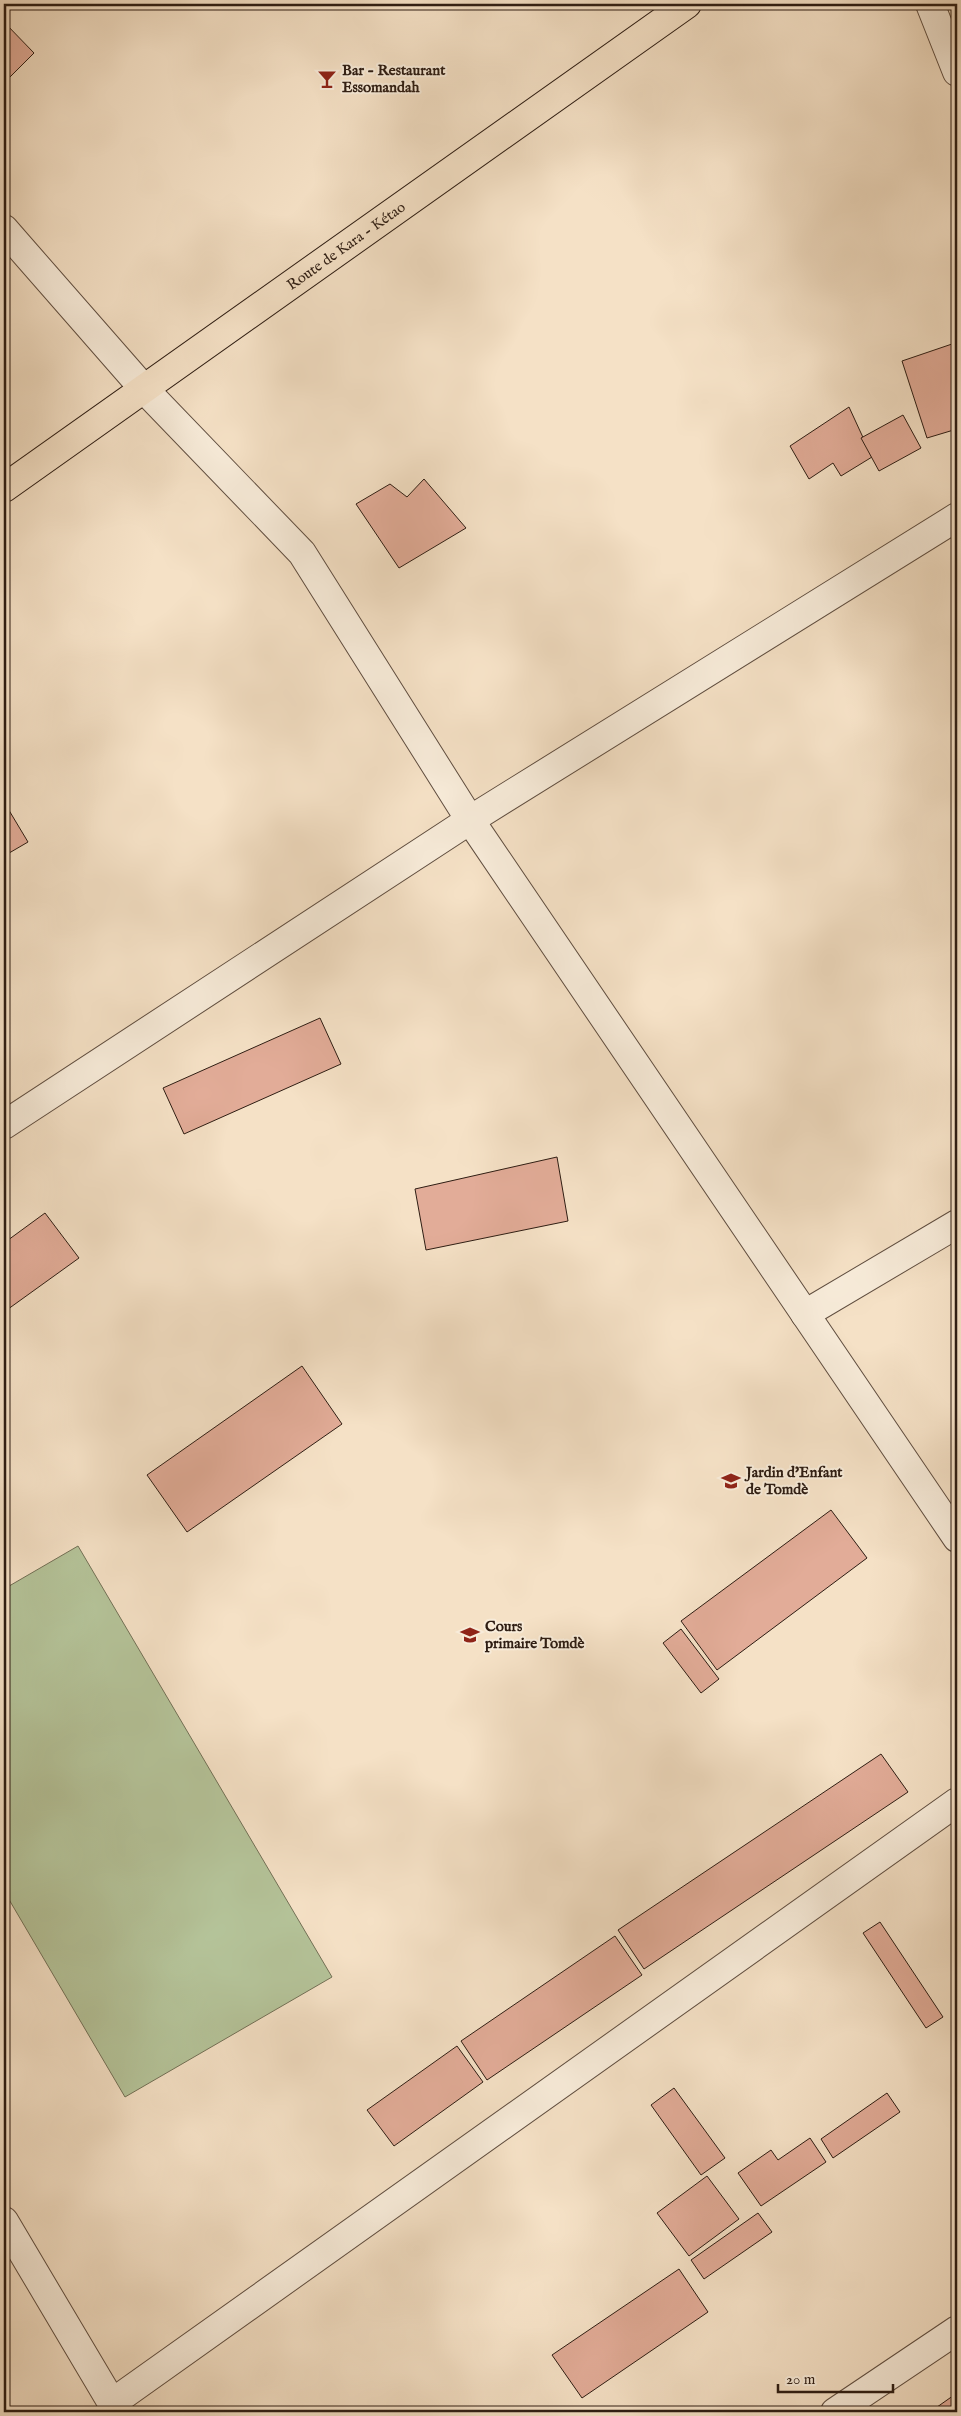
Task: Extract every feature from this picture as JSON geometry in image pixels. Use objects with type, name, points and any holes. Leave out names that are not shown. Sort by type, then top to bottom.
[{"type":"main road","name":"Route de Kara - Kétao","points":[[4,488],[680,6]]},
{"type":"street","points":[[930,4],[957,72]]},
{"type":"street","points":[[4,229],[144,390],[302,553],[470,820],[957,1538]]},
{"type":"street","points":[[4,1125],[470,820],[957,517]]},
{"type":"street","points":[[804,1314],[957,1224]]},
{"type":"street","points":[[5,2231],[113,2408],[957,1802]]},
{"type":"street","points":[[835,2412],[957,2330]]},
{"type":"green space","points":[[78,1546],[332,1977],[125,2097],[4,1891],[4,1589]]},
{"type":"building","points":[[4,22],[34,53],[4,83]]},
{"type":"building","points":[[952,344],[957,361],[957,429],[927,438],[902,361]]},
{"type":"building","points":[[849,407],[872,457],[841,476],[833,463],[809,479],[790,446]]},
{"type":"building","points":[[903,415],[921,448],[879,471],[861,438]]},
{"type":"building","points":[[424,479],[466,528],[399,568],[356,504],[390,484],[407,497]]},
{"type":"building","points":[[4,802],[28,842],[4,856]]},
{"type":"building","points":[[320,1018],[341,1064],[184,1134],[163,1088]]},
{"type":"building","points":[[557,1157],[568,1221],[426,1250],[415,1189]]},
{"type":"building","points":[[45,1213],[79,1258],[4,1312],[4,1243]]},
{"type":"building","points":[[302,1366],[342,1424],[187,1532],[147,1475]]},
{"type":"building","points":[[831,1510],[867,1558],[717,1670],[681,1621]]},
{"type":"building","points":[[681,1629],[719,1679],[701,1693],[663,1643]]},
{"type":"building","points":[[881,1754],[908,1792],[644,1969],[618,1930]]},
{"type":"building","points":[[880,1922],[943,2017],[926,2028],[863,1933]]},
{"type":"building","points":[[615,1936],[642,1975],[487,2080],[461,2041]]},
{"type":"building","points":[[457,2046],[483,2082],[394,2146],[367,2110]]},
{"type":"building","points":[[674,2088],[725,2158],[701,2175],[651,2105]]},
{"type":"building","points":[[887,2093],[900,2112],[833,2158],[821,2139]]},
{"type":"building","points":[[810,2138],[826,2162],[761,2206],[738,2173],[771,2150],[778,2160]]},
{"type":"building","points":[[707,2176],[739,2219],[689,2256],[657,2213]]},
{"type":"building","points":[[758,2213],[772,2232],[704,2279],[691,2260]]},
{"type":"building","points":[[679,2269],[708,2312],[582,2398],[552,2355]]},
{"type":"building","points":[[957,2393],[957,2412],[930,2412]]},
{"type":"place","name":"Bar - Restaurant Essomandah","points":[[327,79]]},
{"type":"place","name":"Jardin d'Enfant de Tomdè","points":[[731,1481]]},
{"type":"place","name":"Cours primaire Tomdè","points":[[470,1635]]}]
